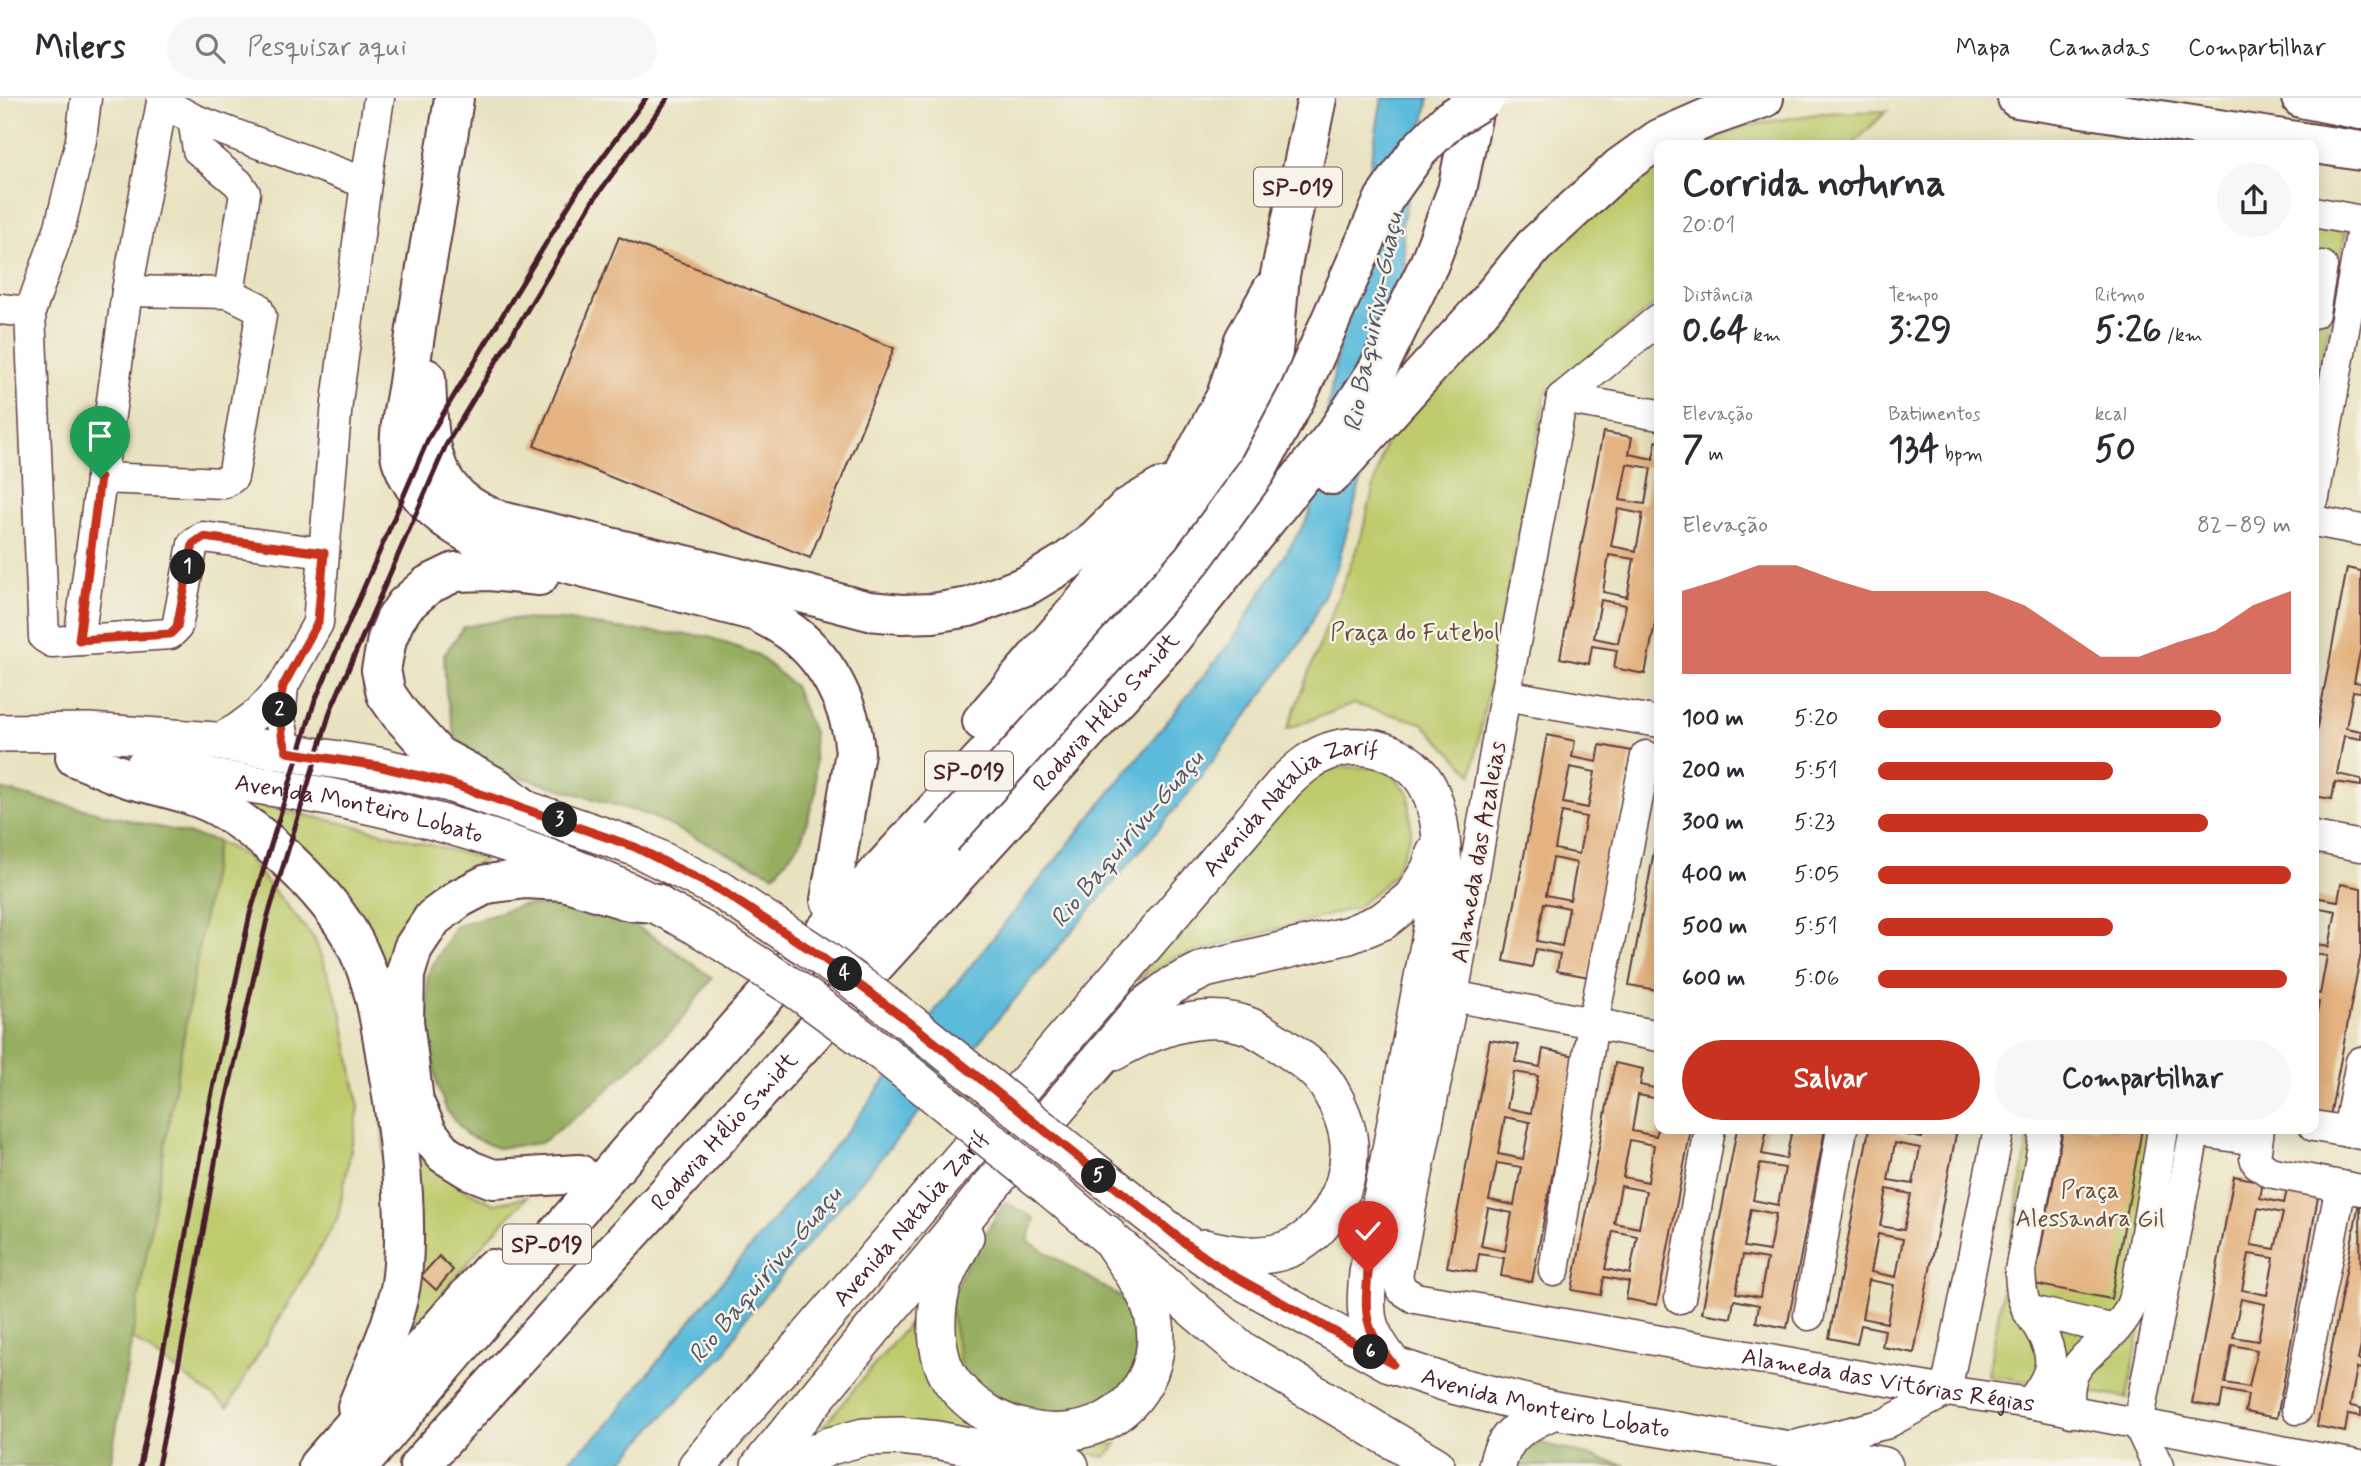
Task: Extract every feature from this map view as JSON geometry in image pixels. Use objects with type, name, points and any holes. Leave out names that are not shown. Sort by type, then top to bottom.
[{"type":"highway","points":[[454,98],[417,317],[401,437],[401,460],[414,486],[430,505],[459,529],[484,542],[757,612],[786,628],[814,654],[840,693],[853,729],[855,752],[830,900]]},
{"type":"highway","name":"SP-019","points":[[317,1466],[353,1449],[525,1269],[739,1025],[1090,640],[1192,510],[1240,433],[1265,379],[1273,352],[1280,275],[1317,98]]},
{"type":"highway","name":"Rodovia Hélio Smidt","points":[[419,1466],[1159,652],[1336,433],[1377,371],[1429,264],[1457,190],[1476,98]]},
{"type":"highway","points":[[781,1068],[802,1005],[881,919],[913,872],[942,838],[1192,560],[1255,472],[1300,390],[1384,199],[1418,151],[1449,120],[1485,98]]},
{"type":"highway","points":[[1658,140],[1707,118],[1764,98]]},
{"type":"highway","points":[[2017,98],[2290,140]]},
{"type":"highway","points":[[2301,98],[2361,110]]},
{"type":"highway","points":[[1159,652],[1301,513],[1481,310],[1534,246],[1620,167],[1654,143]]},
{"type":"highway","points":[[2319,145],[2361,151]]},
{"type":"highway","name":"SP-019","points":[[353,1449],[579,1174],[830,900],[1117,564],[1184,475],[1226,396],[1244,340],[1280,275]]},
{"type":"highway","points":[[417,317],[424,331],[428,428],[434,459],[446,484],[470,506],[501,521],[869,611],[933,613],[969,607],[1028,585],[1066,562],[1097,538],[1128,508],[1184,475]]},
{"type":"highway","points":[[521,806],[496,787],[438,756],[400,714],[386,694],[381,670],[387,639],[405,605],[428,585],[455,572],[490,570],[670,590]]},
{"type":"highway","points":[[75,757],[126,778],[182,793],[224,810],[306,876],[359,950],[374,988],[394,1107],[404,1233],[401,1278],[353,1449]]},
{"type":"highway","points":[[739,1025],[791,996],[868,910],[913,872]]},
{"type":"highway","points":[[579,1174],[494,1179],[470,1170],[444,1154],[428,1133],[414,1102],[404,1021],[405,975],[413,948],[433,918],[460,898],[487,884],[525,879],[564,881],[629,901],[656,903]]},
{"type":"main road","name":"Avenida Monteiro Lobato","points":[[0,735],[88,732],[215,741],[378,766],[449,783],[635,847],[722,891],[820,956],[908,1021],[1083,1163],[1223,1270],[1393,1364],[1452,1385],[1554,1410],[1884,1466]]},
{"type":"main road","name":"Avenida Monteiro Lobato","points":[[0,735],[75,757],[325,796],[452,826],[550,859],[656,903],[794,988],[884,1054],[1106,1233]]},
{"type":"main road","name":"Avenida Natalia Zarif","points":[[697,1466],[1286,781],[1305,764],[1331,751],[1355,748],[1386,749],[1416,770],[1432,794],[1441,834],[1430,869],[1412,898],[1383,921],[1349,935],[1205,969],[1172,985],[1146,1005],[985,1193],[760,1466]]},
{"type":"main road","points":[[1393,1364],[1375,1341],[1367,1320],[1367,1284],[1443,870],[1441,834]]},
{"type":"main road","points":[[1097,1061],[1163,1028],[1191,1021],[1220,1021],[1250,1027],[1280,1044],[1306,1062],[1329,1087],[1342,1116],[1349,1143],[1347,1172],[1332,1209],[1308,1240],[1282,1251],[1253,1256],[1220,1252],[1185,1243]]},
{"type":"main road","points":[[985,1193],[941,1289],[937,1312],[938,1336],[942,1359],[952,1382],[974,1404],[1007,1425],[1062,1434],[1090,1428],[1117,1415],[1133,1399],[1154,1364],[1156,1346],[1152,1312],[1139,1284],[1106,1233]]},
{"type":"main road","points":[[1106,1233],[1243,1351],[1436,1466]]},
{"type":"main road","points":[[1497,1466],[1507,1439],[1526,1424],[1554,1410]]},
{"type":"main road","points":[[789,1466],[830,1446],[864,1437],[900,1436],[937,1440],[1070,1466]]},
{"type":"street","points":[[86,98],[81,140],[60,227],[30,312],[44,636],[52,642],[170,634],[177,627],[193,544],[203,537],[324,553]]},
{"type":"street","points":[[215,741],[248,721],[283,686],[318,622],[337,402],[379,98]]},
{"type":"street","points":[[79,640],[127,290],[162,100],[193,119],[366,183]]},
{"type":"street","points":[[193,119],[198,150],[238,183],[246,193],[229,293]]},
{"type":"street","points":[[2319,213],[2361,221]]},
{"type":"street","points":[[2319,469],[2361,235]]},
{"type":"street","points":[[2319,266],[2354,272]]},
{"type":"street","points":[[100,478],[224,483],[233,477],[261,316],[257,307],[229,293],[127,290]]},
{"type":"street","points":[[0,309],[30,312]]},
{"type":"street","points":[[1562,398],[1654,323]]},
{"type":"street","points":[[1562,398],[1654,414]]},
{"type":"street","name":"Alameda das Azaleias","points":[[1415,1298],[1401,1289],[1398,1276],[1453,996],[1505,695],[1562,398]]},
{"type":"street","points":[[2319,522],[2361,530]]},
{"type":"street","points":[[283,686],[280,719],[287,752]]},
{"type":"street","points":[[1505,695],[1654,721]]},
{"type":"street","points":[[1554,1271],[1593,1023],[1646,756]]},
{"type":"street","points":[[2319,838],[2361,846]]},
{"type":"street","points":[[1453,996],[1654,1035]]},
{"type":"street","points":[[2319,1127],[2354,1133],[2361,1062]]},
{"type":"street","points":[[1680,1298],[1709,1134]]},
{"type":"street","points":[[1809,1315],[1841,1134]]},
{"type":"street","points":[[1777,1449],[1822,1441],[1885,1424],[1947,1391],[1998,1134]]},
{"type":"street","points":[[2030,1403],[2048,1377],[2050,1362],[2050,1348],[2027,1310],[2021,1290],[2020,1271],[2045,1134]]},
{"type":"street","points":[[2071,1412],[2069,1383],[2075,1370],[2085,1356],[2099,1347],[2115,1330],[2134,1301],[2163,1134]]},
{"type":"street","points":[[2158,1466],[2138,1424],[2194,1134]]},
{"type":"street","points":[[2258,1134],[2257,1163],[2269,1172],[2351,1188],[2297,1409]]},
{"type":"street","name":"Alameda das Vitórias Régias","points":[[1415,1298],[1947,1391],[2030,1403],[2360,1466]]},
{"type":"street","points":[[2027,1310],[2115,1330]]},
{"type":"street","points":[[2050,1348],[2085,1356]]},
{"type":"street","points":[[719,1466],[764,1409],[783,1367]]},
{"type":"green space","points":[[1887,111],[1857,140],[1711,140],[1743,126],[1822,113]]},
{"type":"green space","name":"Praça do Futebol","points":[[1654,167],[1654,305],[1546,392],[1472,774],[1422,723],[1353,704],[1287,729],[1361,537],[1385,443],[1571,225]]},
{"type":"green space","points":[[2319,226],[2346,231],[2319,378]]},
{"type":"green space","points":[[509,619],[565,620],[629,630],[706,636],[758,655],[794,686],[813,733],[816,792],[801,841],[774,875],[648,815],[483,766],[455,736],[446,693],[444,655],[464,627]]},
{"type":"green space","points":[[1329,766],[1387,769],[1409,793],[1411,833],[1394,875],[1358,907],[1174,958],[1136,981],[1264,822]]},
{"type":"green space","points":[[0,789],[217,841],[110,1466],[0,1466]]},
{"type":"green space","points":[[200,792],[364,828],[486,859],[459,873],[438,889],[403,934],[441,1173],[457,1186],[494,1204],[527,1197],[483,1244],[400,1346],[369,967]]},
{"type":"green space","points":[[217,841],[245,856],[314,938],[342,1013],[359,1108],[338,1217],[228,1407],[132,1338]]},
{"type":"green space","points":[[522,905],[577,907],[614,917],[649,934],[712,978],[678,1024],[590,1106],[541,1143],[497,1148],[467,1135],[447,1111],[437,1086],[428,1027],[427,975],[455,926]]},
{"type":"green space","name":"Praça Alessandra Gil","points":[[2029,1134],[2177,1134],[2127,1398],[1988,1375]]},
{"type":"green space","points":[[1005,1202],[1035,1219],[1028,1241],[1138,1308],[1145,1336],[1130,1384],[1075,1420],[1003,1407],[963,1377],[949,1302],[967,1262]]},
{"type":"green space","points":[[931,1297],[1087,1442],[1117,1444],[1105,1457],[983,1432],[819,1435],[821,1429]]},
{"type":"green space","points":[[1542,1443],[1627,1466],[1516,1466],[1526,1451]]},
{"type":"water","name":"Rio Baquirivu-Guaçu","points":[[1382,98],[1429,98],[1402,224],[1405,270],[1367,460],[1336,570],[1302,641],[1188,794],[744,1320],[724,1355],[674,1404],[618,1466],[562,1466],[603,1430],[853,1124],[940,1004],[1230,643],[1309,516]]},
{"type":"building","points":[[619,237],[894,348],[810,558],[534,446]]},
{"type":"building","points":[[1603,432],[1632,437],[1629,454],[1653,459],[1654,453],[1654,628],[1645,674],[1614,668],[1617,650],[1592,646],[1589,664],[1560,658]],"holes":[[[1627,464],[1651,468],[1645,504],[1620,500]],[[1618,509],[1643,514],[1636,551],[1611,546]],[[1609,555],[1634,559],[1627,597],[1603,592]],[[1601,600],[1626,605],[1618,643],[1594,638]]]},
{"type":"building","points":[[2347,568],[2361,571],[2361,647],[2354,682],[2361,683],[2361,692],[2353,691],[2346,728],[2361,731],[2361,739],[2344,736],[2337,774],[2361,779],[2361,786],[2335,782],[2332,799],[2319,797],[2319,716]]},
{"type":"building","points":[[1547,735],[1575,741],[1572,757],[1597,762],[1600,745],[1632,751],[1589,977],[1557,971],[1560,954],[1536,949],[1532,967],[1504,961]],"holes":[[[1570,767],[1595,772],[1588,808],[1563,803]],[[1562,812],[1586,817],[1579,854],[1555,849]],[[1553,858],[1577,863],[1570,900],[1546,895]],[[1544,903],[1569,908],[1562,946],[1537,941]]]},
{"type":"building","points":[[1654,851],[1654,989],[1629,985]]},
{"type":"building","points":[[2341,884],[2361,888],[2361,953],[2330,1116],[2319,1114],[2319,994],[2327,956],[2319,955],[2319,945],[2329,947],[2336,911],[2319,908],[2319,898],[2338,901]]},
{"type":"building","points":[[1490,1040],[1519,1045],[1515,1062],[1540,1067],[1543,1049],[1575,1056],[1532,1282],[1501,1276],[1504,1258],[1479,1254],[1476,1272],[1447,1267]],"holes":[[[1514,1072],[1538,1076],[1531,1113],[1507,1108]],[[1505,1117],[1530,1122],[1523,1159],[1498,1154]],[[1497,1163],[1521,1167],[1514,1205],[1489,1200]],[[1488,1208],[1512,1213],[1505,1251],[1481,1246]]]},
{"type":"building","points":[[1615,1063],[1643,1069],[1640,1085],[1654,1088],[1654,1098],[1638,1095],[1632,1131],[1656,1136],[1690,1134],[1657,1305],[1626,1299],[1629,1282],[1604,1277],[1601,1295],[1572,1290]],"holes":[[[1630,1140],[1654,1145],[1648,1182],[1623,1177]],[[1621,1186],[1646,1191],[1639,1228],[1614,1223]],[[1613,1231],[1637,1236],[1630,1274],[1605,1269]]]},
{"type":"building","points":[[1736,1134],[1766,1134],[1762,1154],[1786,1159],[1791,1134],[1824,1134],[1787,1328],[1756,1322],[1759,1305],[1734,1300],[1731,1318],[1702,1313]],"holes":[[[1760,1164],[1785,1168],[1778,1205],[1753,1200]],[[1751,1209],[1776,1214],[1769,1251],[1744,1247]],[[1743,1255],[1767,1259],[1760,1297],[1736,1293]]]},
{"type":"building","points":[[1868,1134],[1902,1134],[1922,1138],[1923,1134],[1956,1134],[1914,1353],[1882,1347],[1885,1330],[1861,1325],[1857,1344],[1829,1338]],"holes":[[[1895,1143],[1920,1148],[1913,1184],[1888,1180]],[[1887,1189],[1911,1194],[1904,1230],[1880,1226]],[[1878,1234],[1903,1239],[1896,1277],[1871,1272]],[[1869,1280],[1894,1285],[1887,1323],[1862,1318]]]},
{"type":"building","points":[[2062,1134],[2141,1134],[2111,1299],[2034,1284]]},
{"type":"building","points":[[2234,1176],[2263,1182],[2260,1198],[2284,1203],[2288,1186],[2319,1192],[2277,1418],[2245,1412],[2248,1395],[2223,1390],[2220,1408],[2192,1403]],"holes":[[[2258,1208],[2283,1213],[2275,1249],[2251,1245]],[[2249,1254],[2274,1258],[2267,1295],[2242,1290]],[[2241,1299],[2265,1304],[2258,1341],[2233,1337]],[[2232,1345],[2257,1350],[2249,1387],[2225,1383]]]},
{"type":"building","points":[[2360,1197],[2361,1346],[2358,1360],[2361,1360],[2361,1369],[2357,1368],[2350,1406],[2361,1408],[2361,1416],[2348,1414],[2345,1432],[2317,1426]]},
{"type":"building","points":[[439,1256],[453,1270],[436,1290],[421,1276]]},
{"type":"railway","points":[[140,1466],[210,1102],[250,914],[314,703],[429,437],[577,192],[646,98]]},
{"type":"railway","points":[[158,1466],[192,1296],[225,1105],[267,919],[331,709],[446,445],[592,202],[668,98]]},
{"type":"route","points":[[100,478],[79,640],[170,634],[177,627],[193,544],[203,537],[324,553],[318,622],[283,686],[280,702],[282,735],[287,752],[378,766],[449,783],[521,806],[635,847],[722,891],[820,956],[908,1021],[1083,1163],[1223,1270],[1393,1364],[1375,1341],[1367,1320],[1368,1273]]}]
